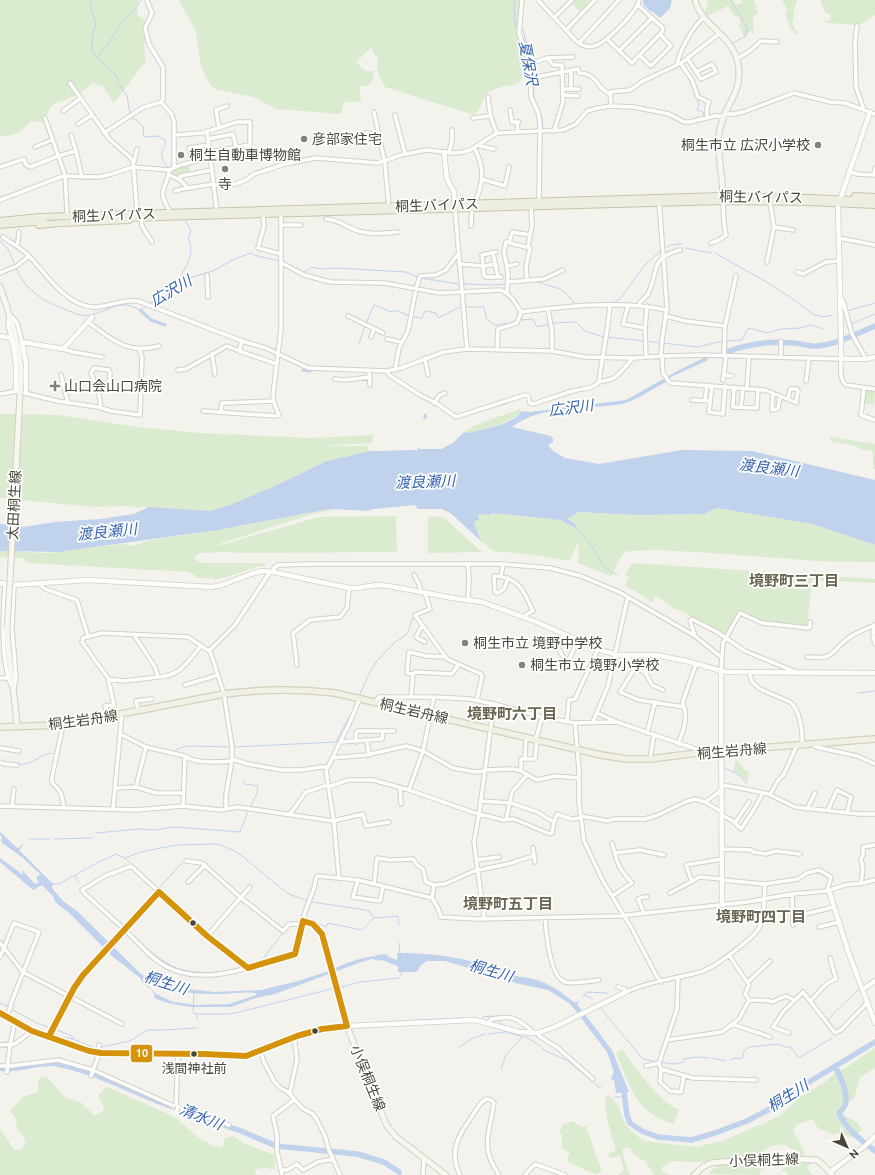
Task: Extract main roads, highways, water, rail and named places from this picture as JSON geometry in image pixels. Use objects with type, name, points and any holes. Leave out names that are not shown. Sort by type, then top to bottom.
[{"type":"highway","name":"桐生バイパス","points":[[473,206],[811,198],[821,196],[840,201]]},
{"type":"highway","points":[[840,201],[875,197]]},
{"type":"highway","name":"桐生バイパス","points":[[723,199],[827,203],[840,201]]},
{"type":"highway","name":"桐生バイパス","points":[[217,213],[455,206],[531,207],[539,204],[559,208],[659,201]]},
{"type":"highway","points":[[840,201],[875,201]]},
{"type":"highway","points":[[840,201],[875,207]]},
{"type":"highway","name":"桐生バイパス","points":[[0,221],[171,213],[263,214],[281,211],[326,218],[389,208]]},
{"type":"highway","points":[[0,218],[67,213],[137,211],[171,213]]},
{"type":"highway","name":"桐生バイパス","points":[[0,226],[40,219],[141,218],[171,213]]},
{"type":"highway","points":[[0,229],[61,223],[132,220],[141,218]]},
{"type":"main road","points":[[695,0],[699,11],[729,43],[737,59],[739,74],[737,88],[720,127],[719,138],[723,199]]},
{"type":"main road","name":"太田桐生線","points":[[0,287],[17,340],[21,376],[10,572],[8,583],[7,628],[8,654],[14,691],[17,726]]},
{"type":"main road","name":"桐生岩舟線","points":[[0,727],[63,725],[224,694],[261,690],[309,690],[360,698],[578,750],[614,757],[650,759],[706,752],[875,739]]},
{"type":"main road","name":"小俣桐生線","points":[[0,1013],[32,1031],[85,1050],[99,1053],[246,1056],[275,1042],[322,1028],[347,1026],[386,1124],[395,1136],[446,1175]]},
{"type":"main road","name":"小俣桐生線","points":[[694,1175],[705,1165],[711,1163],[763,1158],[815,1160],[820,1162],[831,1174]]},
{"type":"water","points":[[643,0],[672,0],[670,8],[660,18],[643,4]]},
{"type":"water","name":"渡良瀬川","points":[[706,357],[708,360],[671,377],[666,382],[628,402],[608,406],[550,411],[524,420],[512,427],[551,436],[553,442],[548,445],[553,451],[565,458],[599,464],[682,450],[752,451],[875,480],[875,545],[812,524],[717,508],[704,514],[636,515],[578,512],[572,517],[566,518],[574,523],[579,530],[560,520],[493,513],[489,515],[479,514],[479,520],[474,521],[474,523],[481,541],[450,513],[441,509],[417,509],[416,505],[373,509],[368,511],[331,509],[218,530],[59,552],[0,551],[0,524],[23,527],[55,522],[100,519],[134,514],[149,507],[211,511],[230,505],[277,485],[327,461],[371,451],[417,451],[418,448],[441,449],[460,436],[463,432],[468,433],[505,423],[517,416],[522,411],[530,412],[626,400],[681,369]]},
{"type":"water","points":[[0,832],[17,848],[23,844],[19,850],[53,884],[52,888],[63,901],[77,911],[141,974],[158,983],[177,988],[215,992],[261,990],[298,981],[363,958],[388,955],[380,959],[371,959],[275,994],[256,998],[231,1007],[190,1007],[168,1003],[154,998],[155,996],[152,990],[144,984],[139,977],[113,957],[69,913],[55,902],[53,896],[42,885],[33,890],[0,862],[0,858],[23,875],[22,870],[35,884],[39,882],[37,880],[37,876],[41,875],[23,858],[1,842],[2,837]],"holes":[[[142,979],[167,989],[185,992],[203,994],[256,993],[256,995],[229,1004],[197,1005],[173,1002],[156,994]]]},
{"type":"water","points":[[400,952],[449,957],[483,964],[512,975],[530,978],[545,983],[575,1003],[578,1001],[579,1002],[577,1004],[612,1050],[629,1092],[616,1093],[614,1080],[611,1079],[614,1072],[607,1052],[570,1004],[548,990],[515,983],[501,976],[492,975],[445,961],[427,961],[420,966],[417,972],[398,972],[397,953]]},
{"type":"waterway","points":[[90,0],[91,9],[96,23],[92,38],[92,50],[96,57],[116,75],[118,82],[127,96],[130,113]]},
{"type":"waterway","points":[[97,58],[120,25],[142,0]]},
{"type":"waterway","name":"夏保沢","points":[[514,0],[515,26],[518,27]]},
{"type":"waterway","points":[[731,0],[747,28],[746,36],[732,43]]},
{"type":"waterway","name":"夏保沢","points":[[521,29],[523,29],[531,61]]},
{"type":"waterway","name":"夏保沢","points":[[532,64],[534,97],[537,106]]},
{"type":"waterway","points":[[687,76],[694,90]]},
{"type":"waterway","points":[[697,98],[699,105],[697,110],[703,112],[704,116]]},
{"type":"waterway","name":"夏保沢","points":[[540,113],[543,129]]},
{"type":"waterway","points":[[131,116],[144,128],[144,137],[158,136],[165,140],[162,157],[168,168]]},
{"type":"waterway","points":[[178,283],[188,261],[191,250],[188,238],[191,231],[185,220]]},
{"type":"waterway","name":"広沢川","points":[[0,241],[8,249],[15,265]]},
{"type":"waterway","name":"広沢川","points":[[665,248],[670,245],[682,244]]},
{"type":"waterway","name":"広沢川","points":[[685,248],[711,253]]},
{"type":"waterway","name":"広沢川","points":[[613,303],[620,299],[644,266],[660,251]]},
{"type":"waterway","name":"広沢川","points":[[149,304],[163,299],[178,284],[186,279],[213,271],[234,259],[251,253],[279,261]]},
{"type":"waterway","points":[[715,253],[768,283],[813,314],[822,317],[832,315]]},
{"type":"waterway","name":"広沢川","points":[[303,273],[312,267],[322,269],[336,268],[406,272],[418,277]]},
{"type":"waterway","name":"広沢川","points":[[16,268],[25,283],[37,295],[59,307],[78,314],[90,315],[122,305],[140,310],[147,306]]},
{"type":"waterway","name":"広沢川","points":[[421,278],[459,284]]},
{"type":"waterway","name":"広沢川","points":[[534,281],[560,289],[567,294],[574,303]]},
{"type":"waterway","name":"広沢川","points":[[464,284],[506,284]]},
{"type":"waterway","points":[[847,311],[875,303]]},
{"type":"waterway","points":[[359,344],[374,305],[392,312],[394,310],[410,316]]},
{"type":"waterway","points":[[413,317],[422,318],[425,311],[436,313],[438,318],[461,307]]},
{"type":"waterway","points":[[465,307],[484,307],[486,318],[494,325],[511,323],[517,320]]},
{"type":"waterway","points":[[140,310],[151,320],[165,325]]},
{"type":"waterway","points":[[851,324],[875,314]]},
{"type":"waterway","points":[[520,320],[533,319],[537,327],[549,324]]},
{"type":"waterway","points":[[552,323],[576,322],[585,331],[604,337]]},
{"type":"waterway","points":[[726,341],[742,340],[747,330],[750,328],[767,333],[781,329],[800,328],[811,325],[823,329]]},
{"type":"waterway","name":"広沢川","points":[[729,351],[752,345],[768,343],[785,342],[814,346],[824,345],[875,326]]},
{"type":"waterway","points":[[607,337],[644,341]]},
{"type":"waterway","points":[[647,341],[660,343]]},
{"type":"waterway","points":[[663,343],[697,347],[723,341]]},
{"type":"waterway","points":[[303,370],[310,371]]},
{"type":"waterway","points":[[578,529],[591,545],[601,562],[607,569],[617,575]]},
{"type":"waterway","points":[[360,694],[376,662],[393,644],[407,634],[413,618]]},
{"type":"waterway","points":[[858,693],[875,691]]},
{"type":"waterway","points":[[234,747],[336,742],[348,719]]},
{"type":"waterway","points":[[176,750],[189,746],[230,747]]},
{"type":"waterway","points":[[19,764],[32,762],[44,755],[52,753]]},
{"type":"waterway","points":[[725,768],[741,776],[746,783]]},
{"type":"waterway","points":[[244,781],[245,784],[258,786],[257,793],[251,806]]},
{"type":"waterway","points":[[96,833],[140,829],[155,830],[174,827],[240,832],[248,811]]},
{"type":"waterway","points":[[54,839],[92,837]]},
{"type":"waterway","points":[[30,839],[49,839]]},
{"type":"waterway","name":"桐生川","points":[[52,884],[59,884],[116,854],[125,858],[141,852],[176,845],[218,844],[237,852],[289,894],[308,901]]},
{"type":"waterway","name":"桐生川","points":[[125,858],[130,863]]},
{"type":"waterway","points":[[159,888],[182,863]]},
{"type":"waterway","points":[[75,876],[79,882]]},
{"type":"waterway","points":[[85,891],[91,897]]},
{"type":"waterway","name":"桐生川","points":[[311,902],[366,910],[370,912],[374,918]]},
{"type":"waterway","points":[[108,912],[115,919]]},
{"type":"waterway","points":[[313,921],[326,927],[328,923],[362,930],[374,918],[398,916],[399,925]]},
{"type":"waterway","points":[[128,931],[158,958],[168,964],[189,971],[203,973],[219,972]]},
{"type":"waterway","points":[[255,963],[261,961],[283,933]]},
{"type":"waterway","points":[[399,943],[400,953]]},
{"type":"waterway","name":"桐生川","points":[[377,958],[382,957],[397,963],[402,960]]},
{"type":"waterway","points":[[236,969],[243,967]]},
{"type":"waterway","points":[[338,988],[360,982],[399,978],[401,976],[401,972]]},
{"type":"waterway","points":[[197,1019],[197,1014],[229,1014],[335,988]]},
{"type":"waterway","points":[[833,1028],[828,1020],[860,988]]},
{"type":"waterway","points":[[194,992],[193,1013],[197,1014]]},
{"type":"waterway","points":[[583,996],[586,992],[608,993]]},
{"type":"waterway","points":[[584,995],[593,999]]},
{"type":"waterway","points":[[0,1003],[9,1007]]},
{"type":"waterway","points":[[11,1009],[39,1024],[48,1027]]},
{"type":"waterway","points":[[601,1009],[643,1059],[654,1061]]},
{"type":"waterway","points":[[482,1017],[492,1016]]},
{"type":"waterway","points":[[378,1022],[463,1018]]},
{"type":"waterway","points":[[498,1020],[503,1026]]},
{"type":"waterway","points":[[163,1030],[197,1028]]},
{"type":"waterway","points":[[504,1029],[505,1032],[528,1038],[540,1046]]},
{"type":"waterway","points":[[57,1030],[72,1036],[73,1038]]},
{"type":"waterway","points":[[101,1047],[130,1041],[147,1030],[161,1030]]},
{"type":"waterway","points":[[489,1034],[504,1032]]},
{"type":"waterway","points":[[459,1047],[473,1038],[485,1034]]},
{"type":"waterway","points":[[62,1037],[73,1039],[97,1048]]},
{"type":"waterway","points":[[501,1069],[506,1055],[522,1037]]},
{"type":"waterway","points":[[730,1060],[735,1058],[742,1059],[744,1051],[749,1047],[779,1044],[785,1047],[790,1047],[799,1058],[832,1038]]},
{"type":"waterway","name":"桐生川","points":[[622,1085],[627,1115],[630,1123],[642,1131],[658,1137],[691,1140],[747,1121],[770,1109],[809,1082],[875,1042]]},
{"type":"waterway","points":[[542,1048],[566,1060]]},
{"type":"waterway","points":[[662,1062],[675,1064],[683,1062],[684,1059],[696,1057],[708,1058]]},
{"type":"waterway","points":[[712,1058],[726,1061]]},
{"type":"waterway","points":[[568,1061],[591,1080]]},
{"type":"waterway","name":"清水川","points":[[0,1068],[6,1069],[51,1063],[58,1064],[102,1077],[171,1106]]},
{"type":"waterway","points":[[835,1066],[846,1096],[845,1105],[839,1113],[850,1129],[875,1151]]},
{"type":"waterway","points":[[593,1081],[599,1088],[601,1087]]},
{"type":"waterway","points":[[615,1097],[625,1097]]},
{"type":"waterway","name":"清水川","points":[[210,1120],[276,1146],[357,1154],[384,1162],[399,1172]]},
{"type":"place","name":"彦部家住宅","points":[[304,139]]},
{"type":"place","name":"桐生市立 広沢小学校","points":[[818,145]]},
{"type":"place","name":"桐生自動車博物館","points":[[181,155]]},
{"type":"place","name":"寺","points":[[225,169]]},
{"type":"place","name":"山口会山口病院","points":[[55,386]]},
{"type":"place","name":"桐生市立 境野中学校","points":[[465,643]]},
{"type":"place","name":"桐生市立 境野小学校","points":[[522,665]]},
{"type":"place","name":"浅間神社前","points":[[194,1054]]},
{"type":"district","name":"境野町三丁目","points":[[794,581]]},
{"type":"district","name":"境野町六丁目","points":[[512,714]]},
{"type":"district","name":"境野町五丁目","points":[[508,904]]},
{"type":"district","name":"境野町四丁目","points":[[761,917]]}]
